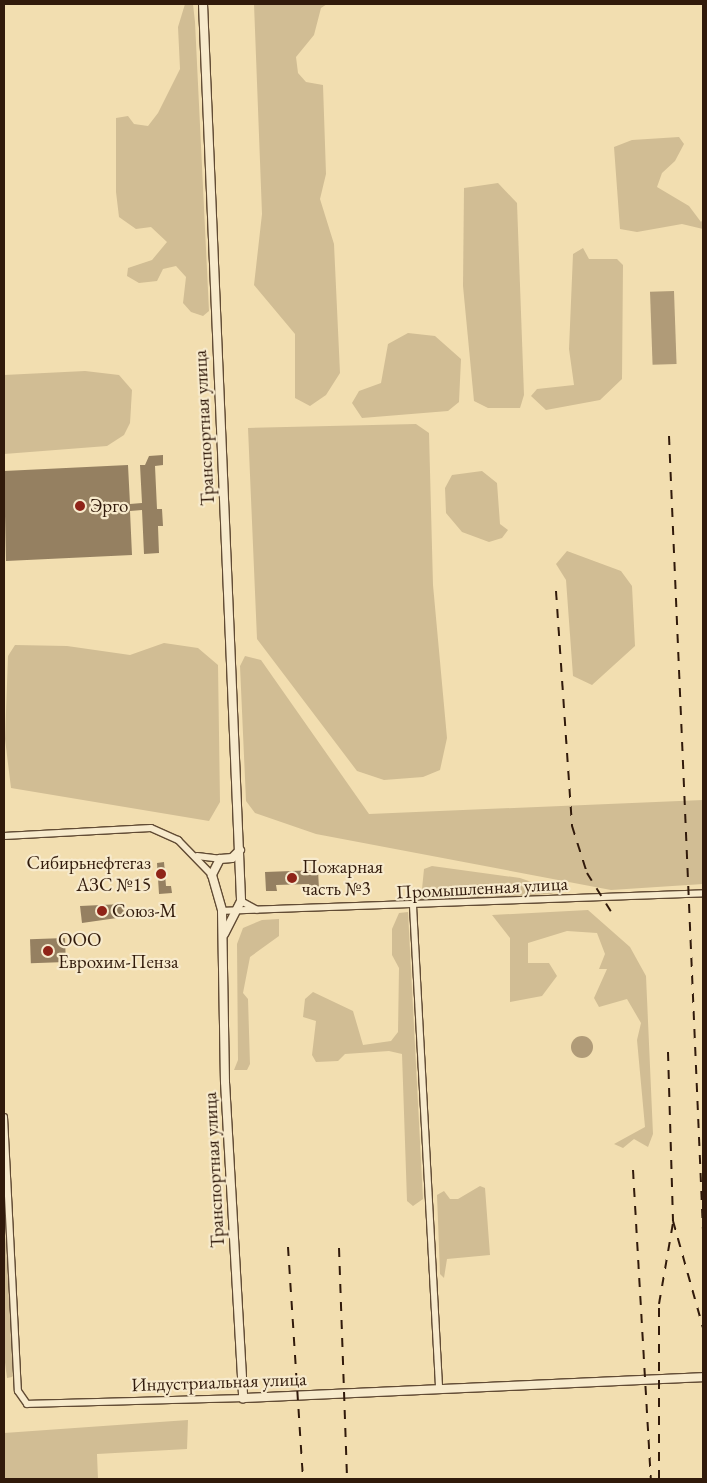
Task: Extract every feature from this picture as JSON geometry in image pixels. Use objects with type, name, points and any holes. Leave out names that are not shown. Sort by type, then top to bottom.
[{"type":"street","name":"Транспортная улица","points":[[203,4],[241,901]]},
{"type":"street","points":[[4,836],[151,828],[178,840],[197,856],[212,875],[220,859]]},
{"type":"street","points":[[197,856],[220,859],[232,858],[240,850]]},
{"type":"street","points":[[232,858],[240,865]]},
{"type":"street","name":"Транспортная улица","points":[[212,875],[222,911],[225,1082],[243,1398]]},
{"type":"street","name":"Промышленная улица","points":[[222,911],[263,912],[703,893]]},
{"type":"street","points":[[222,940],[241,901],[263,912]]},
{"type":"street","points":[[413,906],[439,1389]]},
{"type":"street","name":"Индустриальная улица","points":[[4,1117],[18,1391],[27,1404],[243,1398],[703,1377]]},
{"type":"shaded area","points":[[185,4],[193,4],[195,22],[209,311],[203,316],[191,312],[183,303],[186,277],[176,266],[163,269],[157,281],[139,283],[127,276],[128,268],[152,260],[167,242],[151,227],[136,229],[119,217],[116,192],[116,118],[128,116],[134,124],[148,126],[158,113],[180,69],[178,27]]},
{"type":"shaded area","points":[[254,4],[327,4],[321,8],[314,35],[296,57],[298,73],[306,82],[323,85],[326,174],[320,199],[334,244],[340,373],[326,395],[310,406],[295,398],[295,334],[254,285],[262,214]]},
{"type":"shaded area","points":[[679,137],[684,144],[675,161],[662,173],[657,187],[689,206],[701,222],[703,219],[703,229],[682,224],[637,232],[620,229],[614,147],[632,140]]},
{"type":"shaded area","points":[[498,183],[517,203],[524,395],[520,408],[488,408],[474,401],[463,286],[464,188]]},
{"type":"shaded area","points":[[583,248],[589,259],[617,259],[623,265],[622,379],[600,400],[546,410],[531,396],[537,389],[574,385],[569,349],[573,254]]},
{"type":"shaded area","points":[[674,291],[677,364],[653,365],[650,292]]},
{"type":"shaded area","points":[[408,333],[435,336],[461,359],[459,402],[448,411],[362,418],[352,403],[359,391],[381,383],[388,344]]},
{"type":"shaded area","points":[[85,371],[119,375],[132,390],[130,423],[124,435],[107,446],[4,454],[4,375]]},
{"type":"shaded area","points":[[416,424],[429,433],[433,585],[447,738],[440,770],[423,777],[384,780],[357,771],[257,639],[248,428]]},
{"type":"shaded area","points":[[482,471],[497,483],[500,524],[508,530],[502,538],[489,542],[462,532],[446,513],[445,488],[452,475]]},
{"type":"shaded area","points":[[567,551],[621,571],[632,586],[635,646],[592,685],[573,676],[566,580],[556,564]]},
{"type":"shaded area","points":[[164,643],[198,648],[218,665],[220,802],[209,821],[11,788],[5,739],[8,656],[15,645],[67,646],[130,655]]},
{"type":"shaded area","points":[[245,656],[261,660],[369,814],[703,800],[703,884],[611,890],[316,834],[255,813],[246,801],[240,666]]},
{"type":"shaded area","points":[[432,866],[520,878],[558,891],[551,894],[419,902],[414,897],[422,889],[424,869]]},
{"type":"shaded area","points":[[588,910],[630,947],[646,976],[653,1134],[648,1147],[634,1139],[623,1148],[614,1144],[645,1127],[637,1040],[641,1023],[627,999],[599,1007],[594,998],[607,969],[599,969],[605,954],[597,933],[567,931],[528,943],[528,963],[549,963],[557,976],[542,996],[510,1002],[510,938],[492,915]]},
{"type":"shaded area","points":[[408,912],[423,1199],[413,1206],[407,1201],[402,1054],[389,1051],[345,1054],[338,1061],[316,1062],[312,1055],[316,1021],[303,1017],[305,999],[313,992],[353,1011],[363,1045],[391,1041],[398,1032],[399,968],[392,955],[392,929],[399,913]]},
{"type":"shaded area","points":[[279,919],[279,936],[250,957],[243,993],[248,999],[250,1064],[247,1070],[234,1070],[238,1060],[237,944],[243,928],[262,920]]},
{"type":"shaded area","points":[[582,1036],[590,1039],[593,1047],[590,1055],[582,1058],[574,1055],[571,1047],[574,1039]]},
{"type":"shaded area","points":[[480,1186],[485,1188],[490,1255],[447,1259],[444,1278],[440,1274],[437,1195],[444,1191],[450,1199],[458,1199]]},
{"type":"shaded area","points":[[4,1215],[15,1374],[7,1378],[4,1355]]},
{"type":"shaded area","points":[[188,1420],[187,1449],[97,1454],[98,1479],[4,1479],[4,1433]]},
{"type":"building","name":"Эрго","points":[[163,455],[163,465],[155,466],[157,509],[162,509],[163,526],[158,526],[159,553],[144,554],[142,510],[130,511],[132,555],[6,561],[4,471],[128,465],[130,504],[142,503],[140,465],[145,465],[149,456]]},
{"type":"building","name":"Сибирьнефтегаз АЗС №15","points":[[164,862],[166,886],[171,886],[172,893],[159,894],[157,863]]},
{"type":"building","name":"Пожарная часть №3","points":[[318,870],[319,889],[309,890],[309,884],[276,885],[277,891],[266,891],[265,872]]},
{"type":"building","name":"Союз-М","points":[[123,904],[124,917],[82,923],[80,906]]},
{"type":"building","name":"ООО Еврохим-Пенза","points":[[65,938],[66,962],[31,963],[30,939]]},
{"type":"railway","points":[[669,436],[703,1231]]},
{"type":"railway","points":[[556,591],[572,826],[587,873],[615,918]]},
{"type":"railway","points":[[668,1052],[673,1221],[703,1328]]},
{"type":"railway","points":[[633,1170],[651,1479]]},
{"type":"railway","points":[[659,1479],[659,1304],[673,1223]]},
{"type":"railway","points":[[288,1247],[303,1479]]},
{"type":"railway","points":[[339,1248],[347,1479]]},
{"type":"place","name":"Эрго","points":[[80,506]]},
{"type":"place","name":"Сибирьнефтегаз АЗС №15","points":[[161,874]]},
{"type":"place","name":"Пожарная часть №3","points":[[292,878]]},
{"type":"place","name":"Союз-М","points":[[102,911]]},
{"type":"place","name":"ООО Еврохим-Пенза","points":[[48,951]]}]
